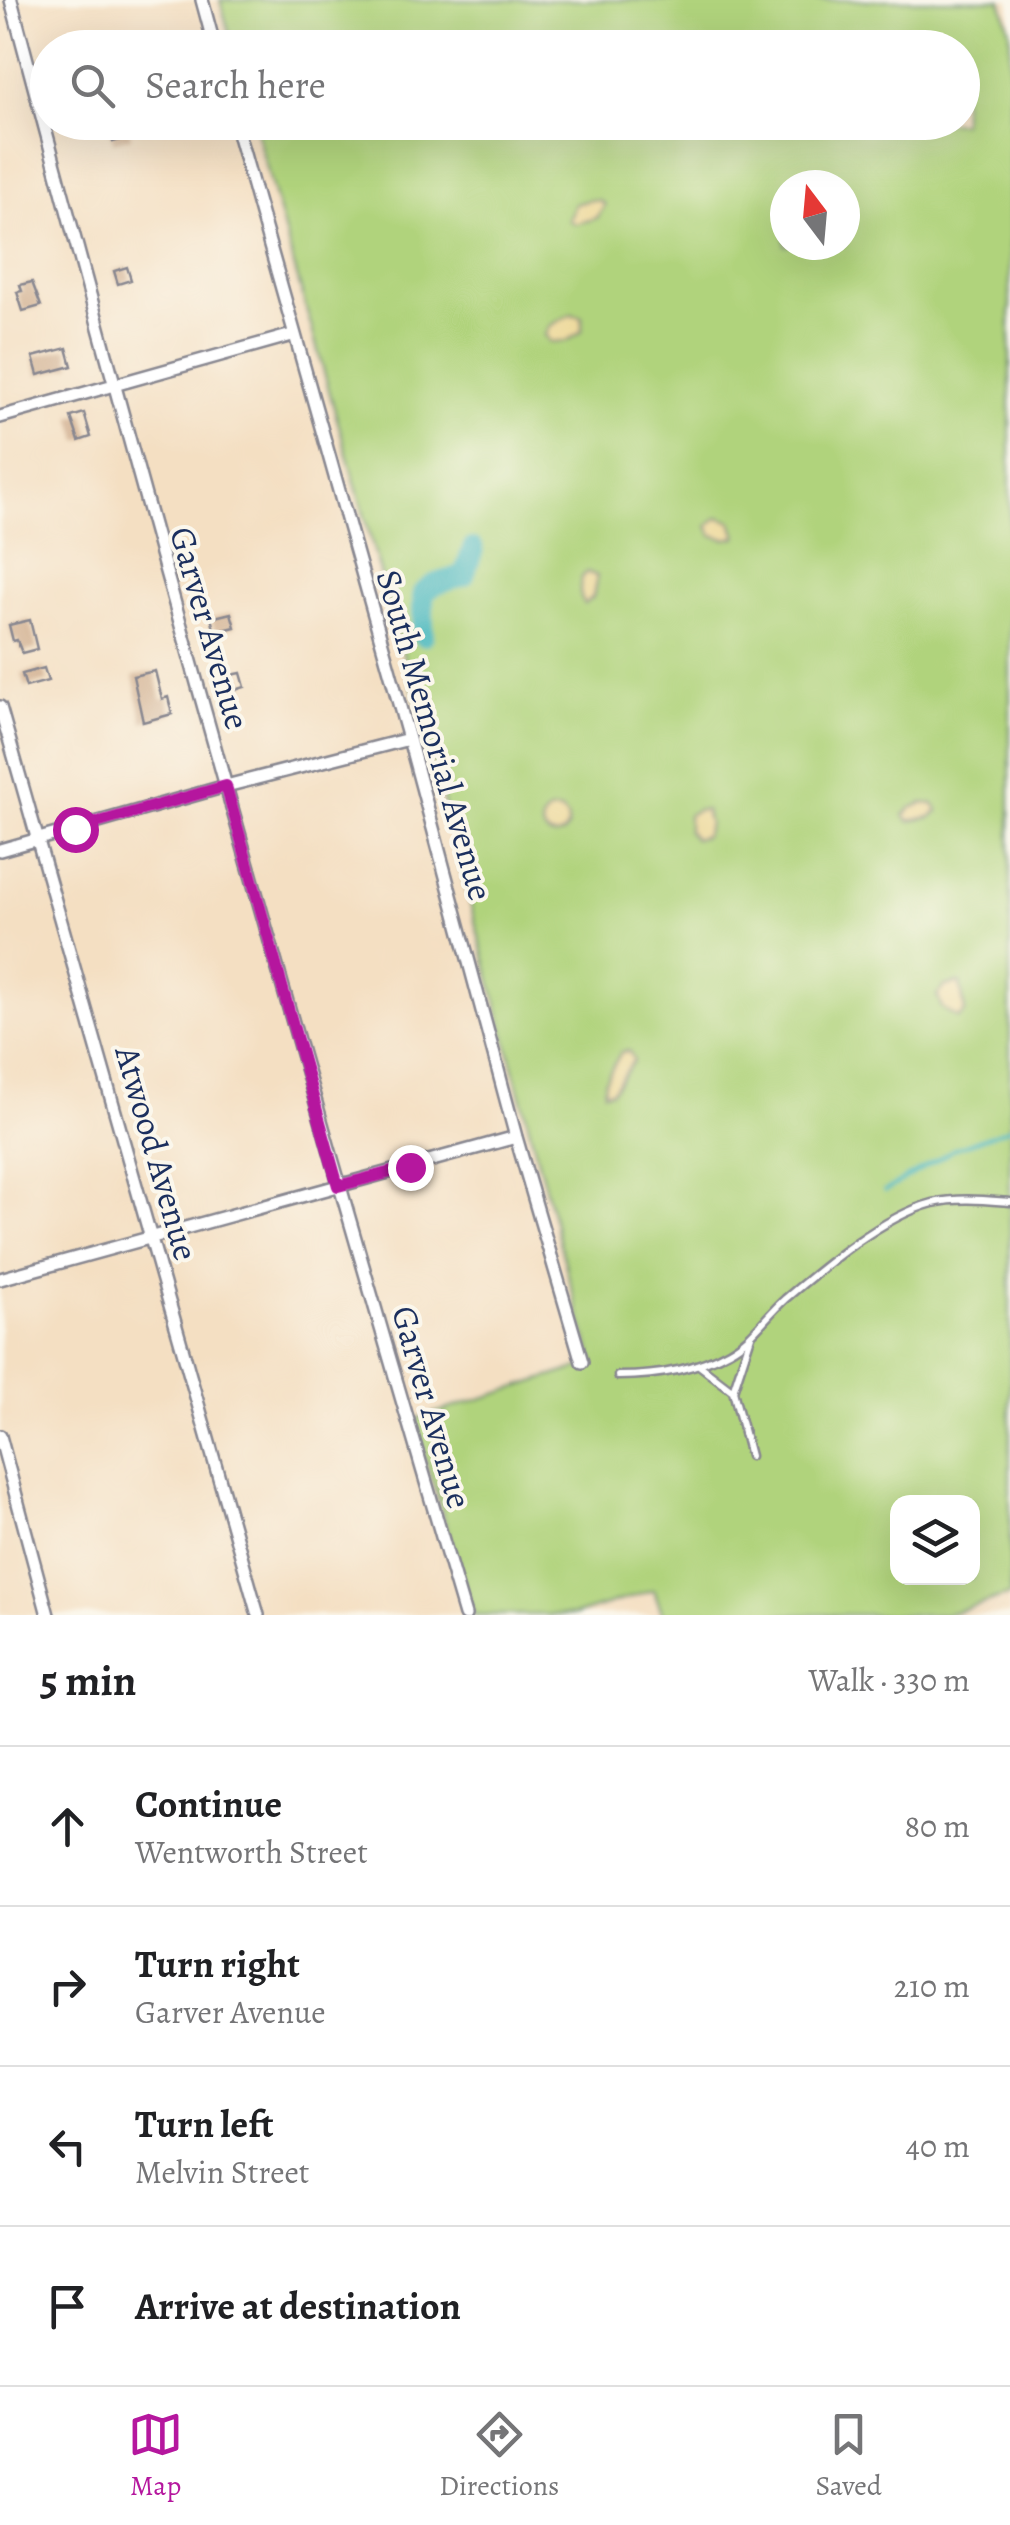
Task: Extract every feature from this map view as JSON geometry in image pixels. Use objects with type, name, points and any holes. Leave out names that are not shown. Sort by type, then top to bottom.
[{"type":"street","name":"Garver Avenue","points":[[11,0],[30,72]]},
{"type":"street","points":[[202,0],[210,30]]},
{"type":"street","name":"Garver Avenue","points":[[48,140],[338,1186],[465,1615]]},
{"type":"street","name":"South Memorial Avenue","points":[[240,140],[582,1362]]},
{"type":"street","points":[[0,416],[292,335]]},
{"type":"street","name":"Atwood Avenue","points":[[0,707],[258,1615]]},
{"type":"street","points":[[0,850],[409,739]]},
{"type":"street","points":[[0,1279],[516,1137]]},
{"type":"street","points":[[0,1436],[48,1615]]},
{"type":"lane","points":[[618,1376],[654,1376],[730,1351],[751,1336],[783,1301],[857,1243],[902,1215],[934,1203],[1010,1202]]},
{"type":"lane","points":[[750,1456],[733,1391],[751,1336]]},
{"type":"lane","points":[[698,1364],[733,1391]]},
{"type":"green space","points":[[220,0],[1001,0],[1010,31],[1010,1595],[944,1615],[663,1615],[654,1590],[574,1615],[474,1615],[413,1420],[594,1363],[426,736],[259,140],[980,140],[980,30],[228,30]]},
{"type":"sand","points":[[590,200],[605,205],[597,218],[575,224],[569,220],[575,204]]},
{"type":"sand","points":[[571,314],[582,317],[582,331],[567,341],[550,342],[545,335],[550,326]]},
{"type":"sand","points":[[718,517],[732,522],[737,537],[712,535],[708,526]]},
{"type":"sand","points":[[587,572],[597,576],[593,597],[585,604],[580,588]]},
{"type":"sand","points":[[923,803],[934,804],[938,811],[931,817],[909,821],[904,815]]},
{"type":"sand","points":[[555,810],[564,814],[568,823],[564,832],[555,836],[546,832],[542,823],[546,814]]},
{"type":"sand","points":[[705,810],[709,823],[705,836],[694,839],[688,831],[688,815]]},
{"type":"sand","points":[[960,983],[965,1012],[958,1018],[942,1008],[937,995],[945,986]]},
{"type":"sand","points":[[629,1051],[634,1060],[612,1091],[604,1092],[605,1081],[621,1052]]},
{"type":"building","points":[[127,267],[131,280],[118,284],[114,271]]},
{"type":"building","points":[[32,282],[41,306],[23,311],[17,292],[22,291],[20,285]]},
{"type":"building","points":[[67,348],[72,366],[38,375],[33,357]]},
{"type":"building","points":[[84,413],[91,437],[79,441],[71,417]]},
{"type":"building","points":[[231,613],[235,627],[215,632],[211,618]]},
{"type":"building","points":[[30,620],[37,649],[22,653],[17,640],[13,641],[9,625]]},
{"type":"building","points":[[44,668],[48,681],[26,687],[22,674]]},
{"type":"building","points":[[155,671],[162,699],[168,697],[172,714],[143,722],[133,676]]},
{"type":"building","points":[[241,673],[245,687],[232,691],[227,676]]},
{"type":"waterway","points":[[423,635],[423,593],[464,575],[473,549]]},
{"type":"waterway","points":[[885,1191],[954,1149],[1010,1128]]},
{"type":"route","points":[[75,829],[226,786],[338,1186],[410,1167]]}]
